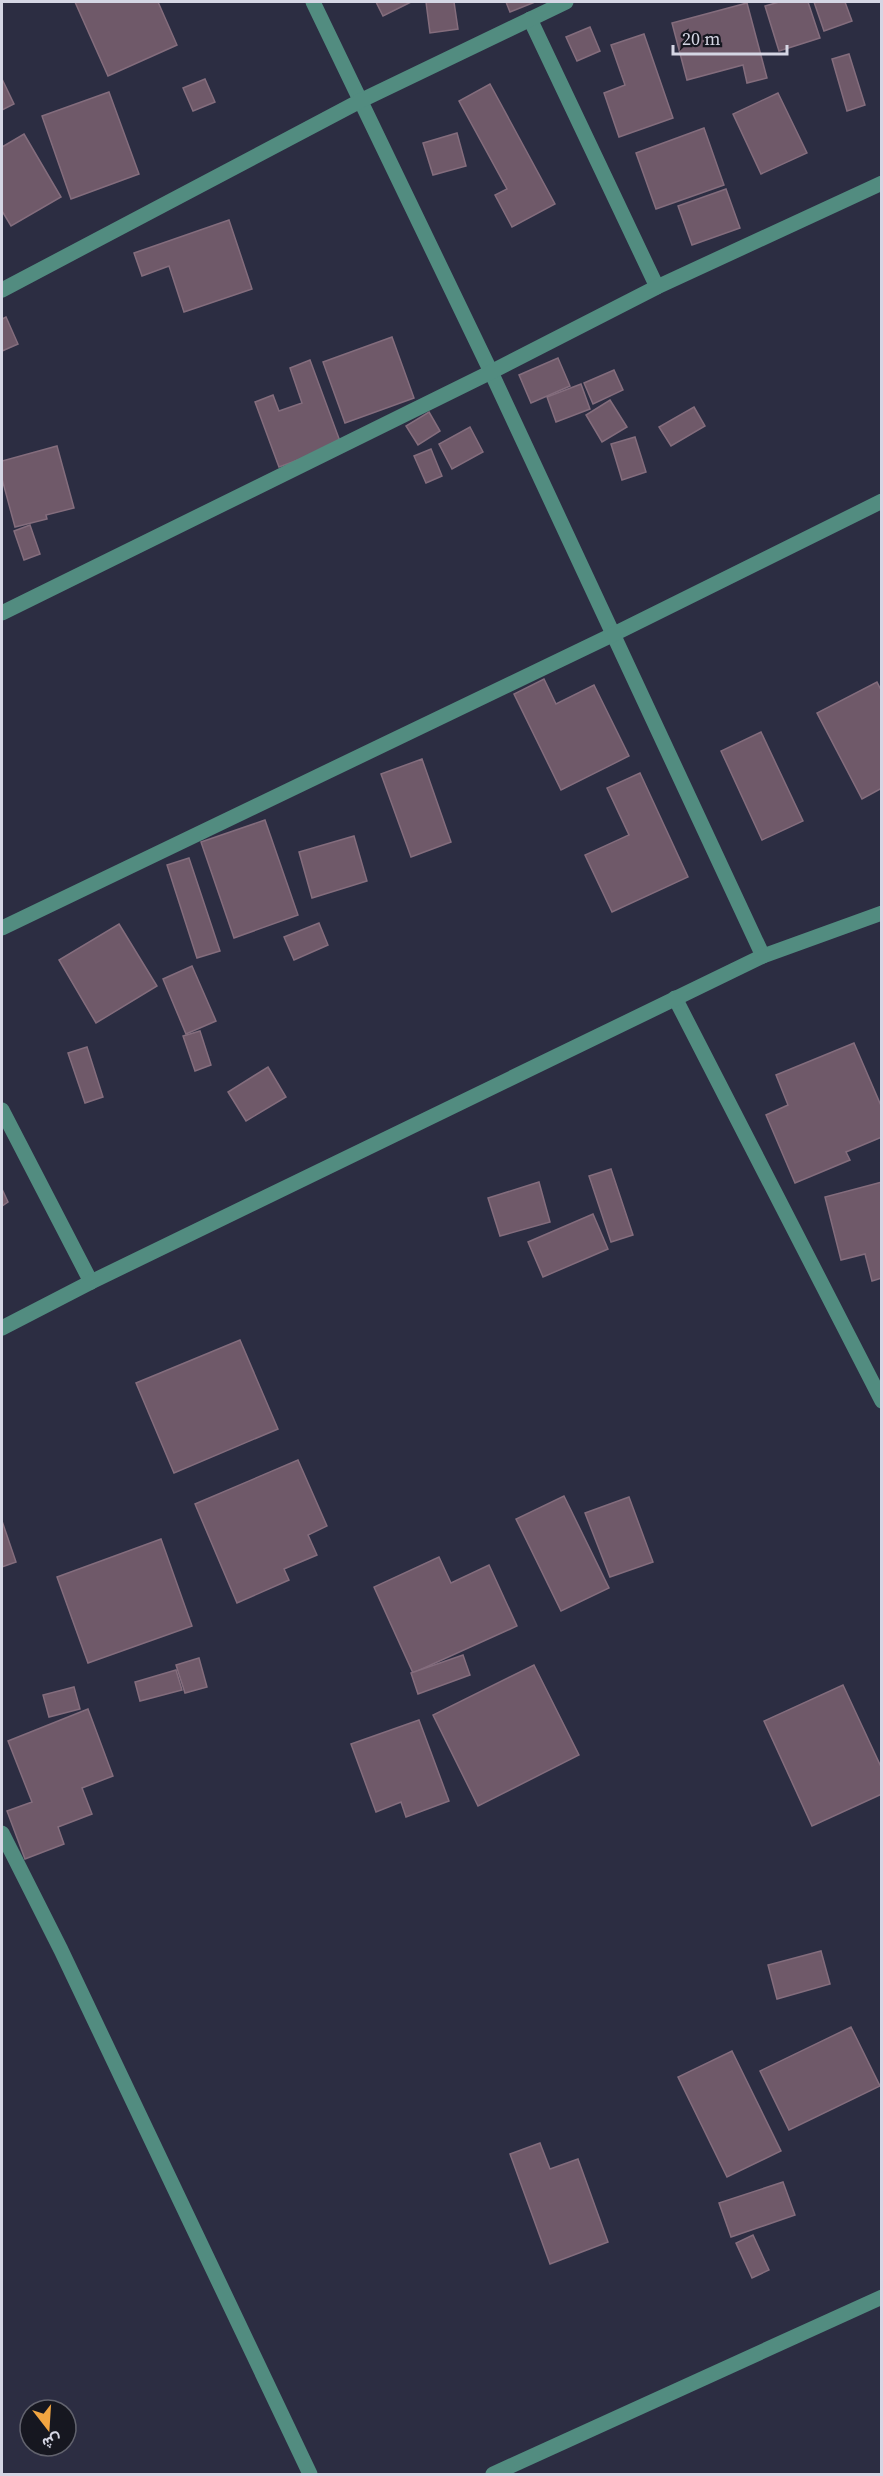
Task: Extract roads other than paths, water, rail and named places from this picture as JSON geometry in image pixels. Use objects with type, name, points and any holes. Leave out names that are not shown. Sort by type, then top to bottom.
[{"type":"street","points":[[312,2],[491,372],[763,956]]},
{"type":"street","points":[[2,290],[360,101],[566,2]]},
{"type":"street","points":[[530,19],[657,287]]},
{"type":"street","points":[[2,613],[491,372],[657,287],[882,183]]},
{"type":"street","points":[[2,928],[612,635],[882,501]]},
{"type":"street","points":[[2,1328],[91,1282],[763,956],[882,912]]},
{"type":"street","points":[[675,998],[882,1401]]},
{"type":"street","points":[[2,1110],[91,1282]]},
{"type":"street","points":[[2,1833],[61,1950],[310,2475]]},
{"type":"street","points":[[493,2475],[882,2297]]}]
